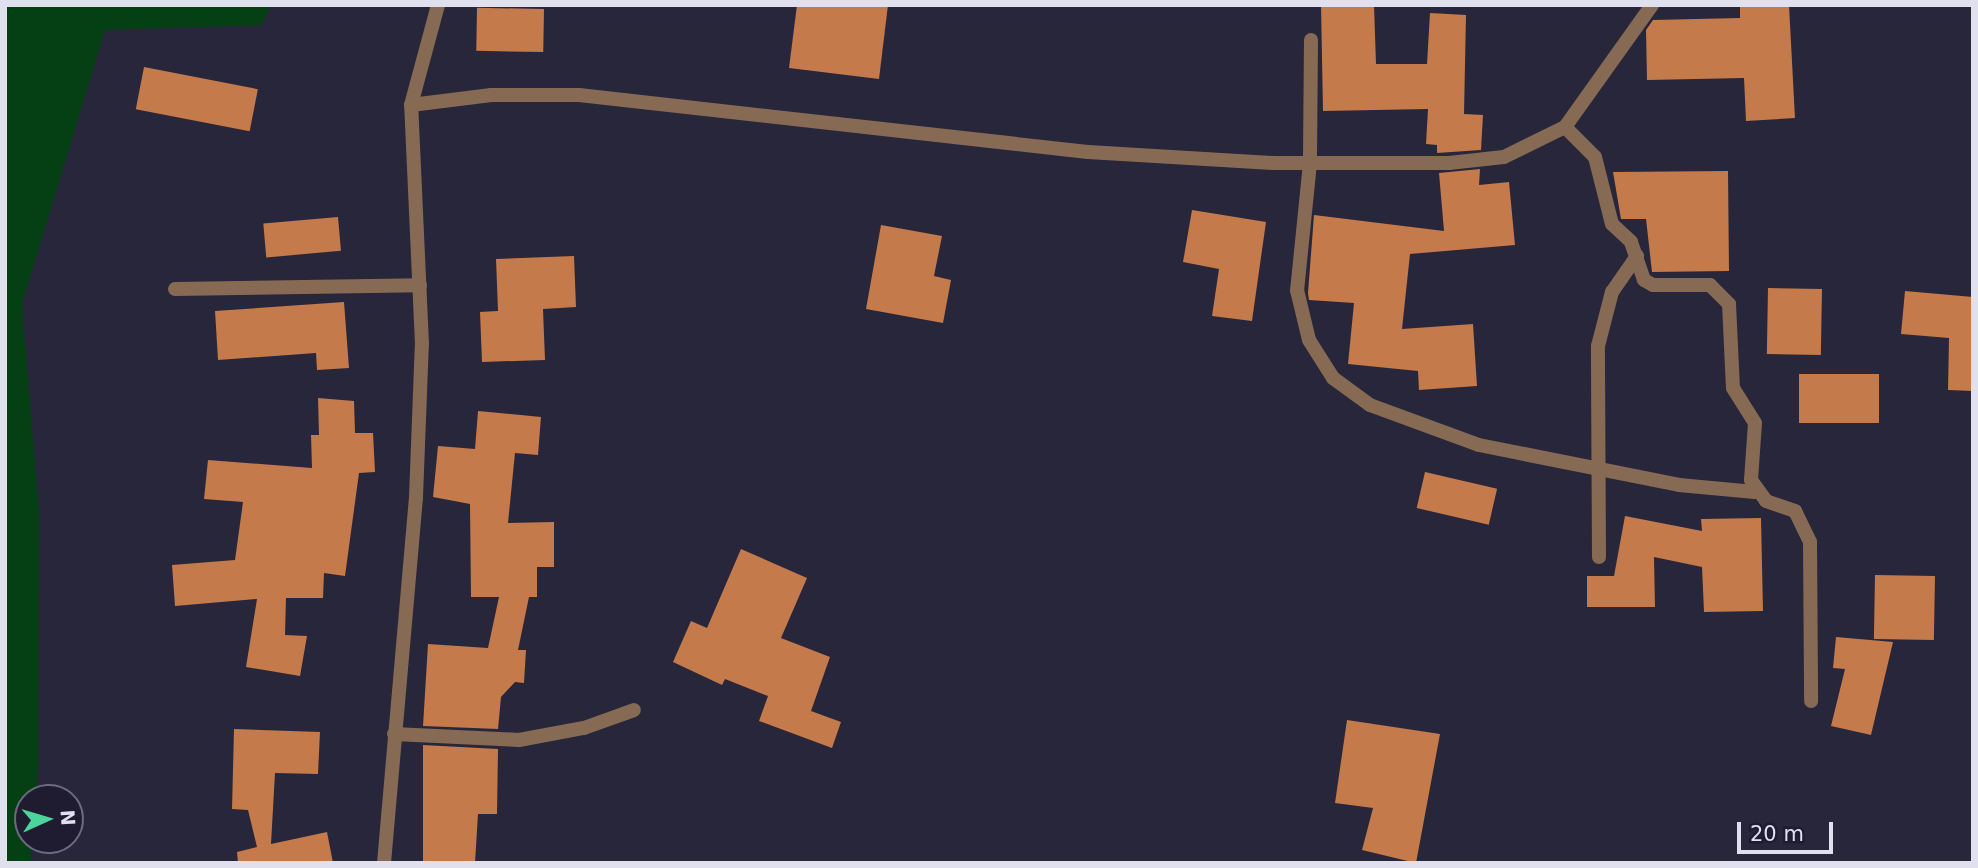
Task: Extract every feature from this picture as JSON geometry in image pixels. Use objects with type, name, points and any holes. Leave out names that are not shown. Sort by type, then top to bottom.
[{"type":"street","points":[[384,863],[416,496],[420,285],[411,106],[438,5]]},
{"type":"street","points":[[411,106],[491,94],[579,95],[1088,152],[1310,163],[1449,163],[1504,157],[1565,127],[1652,5]]},
{"type":"street","points":[[1311,40],[1310,163],[1300,316],[1333,378],[1370,405],[1479,444],[1597,470],[1755,492],[1795,511],[1810,542],[1811,701]]},
{"type":"street","points":[[1565,127],[1595,157],[1612,224],[1631,242],[1644,280],[1653,285],[1710,285],[1729,304],[1733,388],[1755,423],[1755,492]]},
{"type":"street","points":[[1599,557],[1597,470],[1603,312],[1637,256]]},
{"type":"street","points":[[175,289],[420,285]]},
{"type":"street","points":[[394,734],[519,740],[584,728],[634,710]]},
{"type":"green space","points":[[5,5],[271,5],[262,25],[105,30],[22,304],[39,512],[38,771],[37,784],[14,784],[14,854],[31,854],[32,863],[5,863]]},
{"type":"building","points":[[797,5],[888,5],[879,79],[789,68]]},
{"type":"building","points":[[1321,5],[1374,5],[1376,64],[1427,64],[1430,13],[1466,15],[1464,114],[1483,115],[1481,150],[1437,153],[1437,145],[1426,144],[1428,109],[1323,111]]},
{"type":"building","points":[[1740,5],[1789,5],[1795,118],[1746,121],[1744,78],[1647,80],[1646,30],[1653,20],[1740,18]]},
{"type":"building","points":[[477,8],[544,9],[543,52],[476,51]]},
{"type":"building","points":[[144,67],[258,89],[250,131],[136,109]]},
{"type":"building","points":[[1480,169],[1479,185],[1509,182],[1515,245],[1410,254],[1402,329],[1473,324],[1477,386],[1419,390],[1418,371],[1348,364],[1354,303],[1309,300],[1314,215],[1444,231],[1439,173]]},
{"type":"building","points":[[1728,171],[1729,271],[1652,272],[1646,219],[1621,219],[1613,172]]},
{"type":"building","points":[[1192,210],[1266,222],[1252,321],[1212,316],[1219,269],[1183,262]]},
{"type":"building","points":[[338,217],[341,251],[266,257],[263,224]]},
{"type":"building","points":[[881,225],[942,236],[934,276],[951,280],[943,323],[866,309]]},
{"type":"building","points":[[574,256],[576,307],[543,309],[545,360],[482,362],[480,312],[498,311],[496,259]]},
{"type":"building","points":[[1768,288],[1822,289],[1821,355],[1767,354]]},
{"type":"building","points":[[1905,291],[1973,297],[1973,391],[1948,390],[1949,338],[1901,334]]},
{"type":"building","points":[[344,302],[349,368],[317,370],[316,353],[218,360],[215,311]]},
{"type":"building","points":[[1799,374],[1879,374],[1879,423],[1799,423]]},
{"type":"building","points":[[318,398],[354,401],[355,433],[373,433],[375,472],[359,473],[345,576],[324,573],[323,598],[286,598],[285,635],[307,636],[300,676],[246,667],[257,599],[175,606],[172,565],[235,560],[243,502],[204,499],[208,460],[312,468],[311,435],[319,435]]},
{"type":"building","points":[[478,411],[541,417],[538,455],[515,453],[508,523],[554,522],[554,567],[537,567],[537,597],[529,597],[518,650],[526,650],[524,683],[515,682],[501,697],[498,729],[423,726],[428,644],[488,648],[499,597],[471,597],[470,504],[433,497],[438,446],[475,449]]},
{"type":"building","points":[[1425,472],[1497,489],[1489,525],[1417,508]]},
{"type":"building","points":[[1625,516],[1702,531],[1701,519],[1761,518],[1763,611],[1704,612],[1702,567],[1654,557],[1655,607],[1587,607],[1587,576],[1614,576]]},
{"type":"building","points":[[741,549],[807,578],[781,638],[830,657],[811,711],[841,722],[832,748],[759,721],[768,696],[725,679],[722,685],[673,662],[691,621],[707,628]]},
{"type":"building","points":[[1875,575],[1935,576],[1934,640],[1874,639]]},
{"type":"building","points":[[1836,637],[1893,642],[1871,735],[1831,726],[1845,669],[1833,668]]},
{"type":"building","points":[[1347,720],[1440,734],[1416,863],[1362,850],[1373,808],[1335,803]]},
{"type":"building","points":[[234,729],[320,732],[318,774],[275,773],[271,844],[327,832],[333,863],[238,863],[237,852],[257,847],[248,810],[232,809]]},
{"type":"building","points":[[423,745],[498,749],[497,814],[478,814],[475,863],[423,863]]}]
